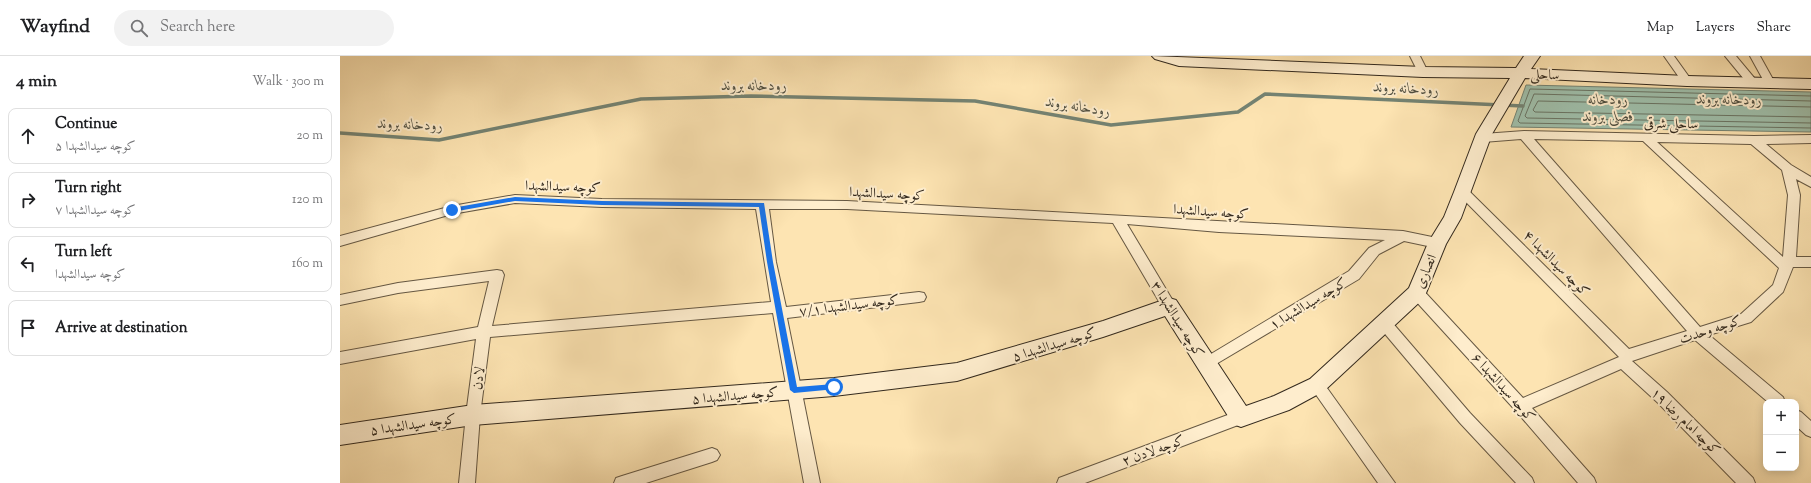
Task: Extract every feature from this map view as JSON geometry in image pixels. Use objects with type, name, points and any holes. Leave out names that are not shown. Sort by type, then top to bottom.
[{"type":"main road","name":"ساحلی","points":[[1160,56],[1178,61],[1235,60],[1423,72],[1520,73],[1687,81],[1811,84]]},
{"type":"main road","name":"انصاری","points":[[1241,418],[1281,403],[1317,385],[1417,293],[1437,243],[1452,218],[1463,192],[1483,136],[1520,73],[1532,56]]},
{"type":"main road","name":"کوچه سیدالشهدا ۳","points":[[1169,306],[1241,418]]},
{"type":"main road","name":"کوچه سیدالشهدا ۵","points":[[340,435],[473,416],[834,387],[957,372],[1103,329],[1169,306]]},
{"type":"street","points":[[1415,56],[1423,72]]},
{"type":"street","points":[[1669,56],[1687,81]]},
{"type":"street","points":[[1730,56],[1752,82]]},
{"type":"street","points":[[1755,56],[1770,83]]},
{"type":"street","points":[[1524,134],[1696,333],[1774,399]]},
{"type":"street","name":"ساحلی شرقی","points":[[1483,136],[1524,134],[1754,140],[1811,139]]},
{"type":"street","points":[[1645,137],[1787,264],[1811,262]]},
{"type":"street","points":[[1754,140],[1788,168],[1811,183]]},
{"type":"street","name":"کوچه وحدت","points":[[1521,406],[1625,359],[1696,333],[1746,318],[1778,288],[1791,254],[1794,195],[1788,168]]},
{"type":"street","name":"کوچه سیدالشهدا ۴","points":[[1463,192],[1625,359]]},
{"type":"street","name":"کوچه سیدالشهدا","points":[[340,241],[452,210],[515,199],[602,203],[847,205],[1117,219],[1219,227],[1403,236],[1437,243]]},
{"type":"street","points":[[762,205],[770,262],[812,483]]},
{"type":"street","name":"کوچه سیدالشهدا ۳","points":[[1117,219],[1169,306]]},
{"type":"street","name":"کوچه سیدالشهدا ۱","points":[[1206,364],[1354,275],[1374,251],[1403,236]]},
{"type":"street","name":"لادن","points":[[340,300],[398,288],[497,275],[484,332],[473,416],[468,483]]},
{"type":"street","name":"کوچه سیدالشهدا ۶","points":[[1417,293],[1521,406],[1588,483]]},
{"type":"street","name":"کوچه سیدالشهدا ۷/۱","points":[[340,358],[484,332],[779,310],[919,297]]},
{"type":"street","points":[[1385,324],[1465,418],[1526,483]]},
{"type":"street","name":"کوچه امام رضا ۱۹","points":[[1625,359],[1747,483]]},
{"type":"street","points":[[1317,385],[1387,483]]},
{"type":"street","name":"کوچه لادن ۲","points":[[1065,483],[1241,418]]},
{"type":"street","points":[[1799,420],[1811,430]]},
{"type":"street","points":[[622,483],[712,455]]},
{"type":"water","name":"رودخانه فصلی بروند","points":[[1526,85],[1811,92],[1811,132],[1511,127]]},
{"type":"waterway","name":"رودخانه بروند","points":[[340,133],[439,140],[641,99],[751,96],[975,101],[1111,125],[1238,112],[1265,94],[1523,106]]},
{"type":"route","points":[[452,210],[515,199],[602,203],[762,205],[770,262],[794,390],[834,387]]}]
